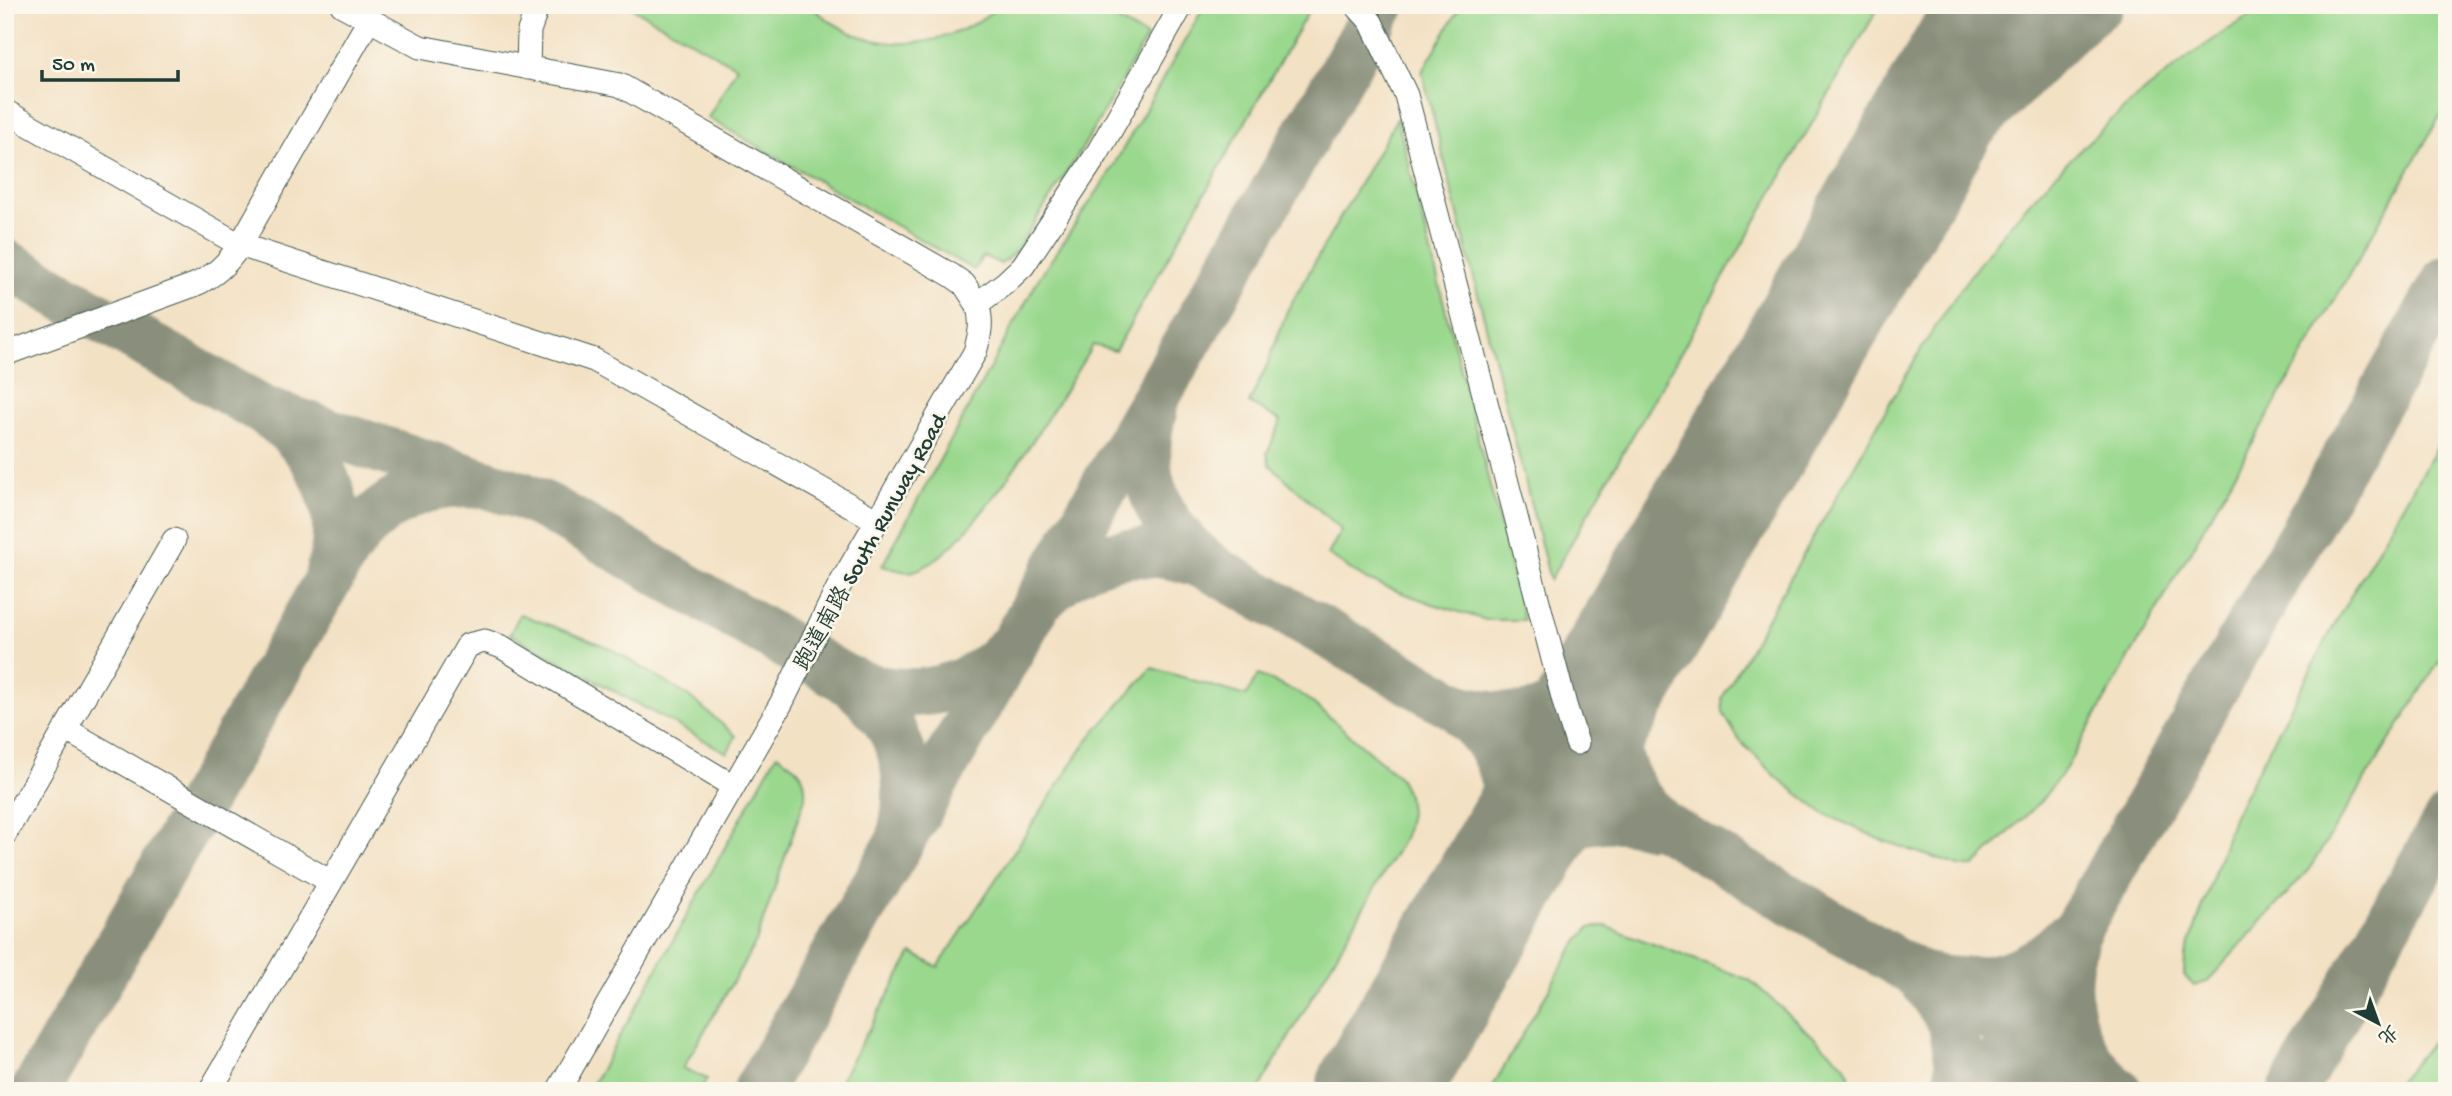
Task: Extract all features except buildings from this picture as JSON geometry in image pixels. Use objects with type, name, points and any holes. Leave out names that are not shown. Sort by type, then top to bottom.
[{"type":"lane","points":[[342,5],[420,47],[620,85],[951,275],[964,284],[977,304],[1005,284],[1023,266],[1097,154],[1182,5]]},
{"type":"lane","points":[[528,68],[529,31],[538,5]]},
{"type":"lane","points":[[1356,5],[1371,22],[1406,95],[1577,743]]},
{"type":"lane","points":[[5,354],[211,278],[225,266],[240,245],[369,20]]},
{"type":"lane","points":[[5,111],[240,245],[594,360],[877,520]]},
{"type":"lane","name":"跑道南路 South Runway Road","points":[[558,1091],[782,702],[823,615],[975,352],[981,328],[981,314],[977,304]]},
{"type":"lane","points":[[5,834],[174,540]]},
{"type":"lane","points":[[210,1091],[468,645],[485,641],[502,647],[733,786]]},
{"type":"lane","points":[[65,729],[331,882]]},
{"type":"green space","points":[[627,5],[810,5],[832,22],[855,34],[880,41],[905,43],[930,41],[954,33],[978,21],[1000,5],[1090,5],[1147,37],[1082,149],[1016,251],[1001,264],[983,256],[974,270],[708,118],[737,67]]},
{"type":"green space","points":[[1205,5],[1312,5],[1115,351],[1093,345],[1012,472],[961,537],[936,559],[914,571],[882,566],[1039,278],[1107,177]]},
{"type":"green space","points":[[1461,5],[1880,5],[1550,580],[1422,72]]},
{"type":"green space","points":[[2268,5],[2447,5],[2447,104],[2066,768],[2040,802],[1974,866],[1962,867],[1886,842],[1823,813],[1779,779],[1740,741],[1723,713],[1722,698],[1916,358],[1978,265],[2040,190],[2110,121],[2186,59]]},
{"type":"green space","points":[[1397,118],[1524,620],[1486,620],[1433,604],[1367,580],[1328,555],[1341,530],[1270,465],[1267,454],[1281,421],[1249,403],[1267,365],[1287,311]]},
{"type":"green space","points":[[2447,429],[2447,649],[2310,868],[2207,982],[2194,986],[2184,975],[2185,958],[2234,815],[2339,616]]},
{"type":"green space","points":[[520,614],[608,647],[690,697],[736,736],[727,753],[510,634]]},
{"type":"green space","points":[[1152,668],[1246,696],[1258,675],[1299,693],[1399,777],[1408,795],[1410,813],[1405,836],[1258,1091],[834,1091],[912,953],[938,967],[1089,738]]},
{"type":"green space","points":[[777,754],[799,771],[804,782],[805,798],[756,942],[683,1068],[707,1079],[700,1091],[589,1091]]},
{"type":"green space","points":[[1605,926],[1750,980],[1844,1064],[1849,1074],[1848,1091],[1490,1091],[1571,951],[1589,928]]},
{"type":"green space","points":[[2447,1024],[2447,1091],[2392,1091],[2397,1083]]},
{"type":"taxiway","points":[[757,1091],[1381,5]]},
{"type":"taxiway","points":[[1843,278],[1968,132],[2054,44],[2099,5]]},
{"type":"taxiway","points":[[5,263],[264,411],[301,442],[326,481],[333,503],[335,550],[329,574]]},
{"type":"taxiway","points":[[1982,1091],[2447,280]]},
{"type":"taxiway","points":[[1153,410],[1147,459],[1157,502],[1181,540],[1218,572],[1563,767],[2118,1091]]},
{"type":"taxiway","points":[[264,411],[523,496],[549,508],[844,678],[865,686],[908,693],[930,691],[970,678],[1006,651]]},
{"type":"taxiway","points":[[35,1091],[345,551],[371,521],[400,499],[434,487],[474,484]]},
{"type":"taxiway","points":[[1046,595],[1082,567],[1123,554],[1167,555],[1211,568]]},
{"type":"taxiway","points":[[1471,711],[1497,717],[1521,717],[1543,713],[1563,705],[1600,679],[1634,644]]},
{"type":"taxiway","points":[[1629,652],[1615,695],[1615,739],[1619,761],[1628,781],[1655,817]]},
{"type":"taxiway","points":[[845,679],[879,710],[899,746],[907,786],[902,832]]},
{"type":"taxiway","points":[[1467,718],[1484,736],[1496,755],[1508,795],[1506,838],[1494,883]]},
{"type":"taxiway","points":[[1492,891],[1509,863],[1539,838],[1557,830],[1594,819],[1613,818],[1651,824]]},
{"type":"taxiway","points":[[2292,1091],[2447,821]]},
{"type":"taxiway","points":[[1927,977],[1965,981],[2001,977],[2035,963],[2065,939]]},
{"type":"taxiway","points":[[2073,944],[2067,981],[2070,1016],[2083,1050],[2106,1080]]},
{"type":"taxiway","points":[[1922,979],[1952,1021],[1959,1061],[1959,1091]]},
{"type":"taxiway","points":[[2018,1091],[2062,1083],[2106,1088]]},
{"type":"runway","points":[[1377,1091],[2000,5]]}]
